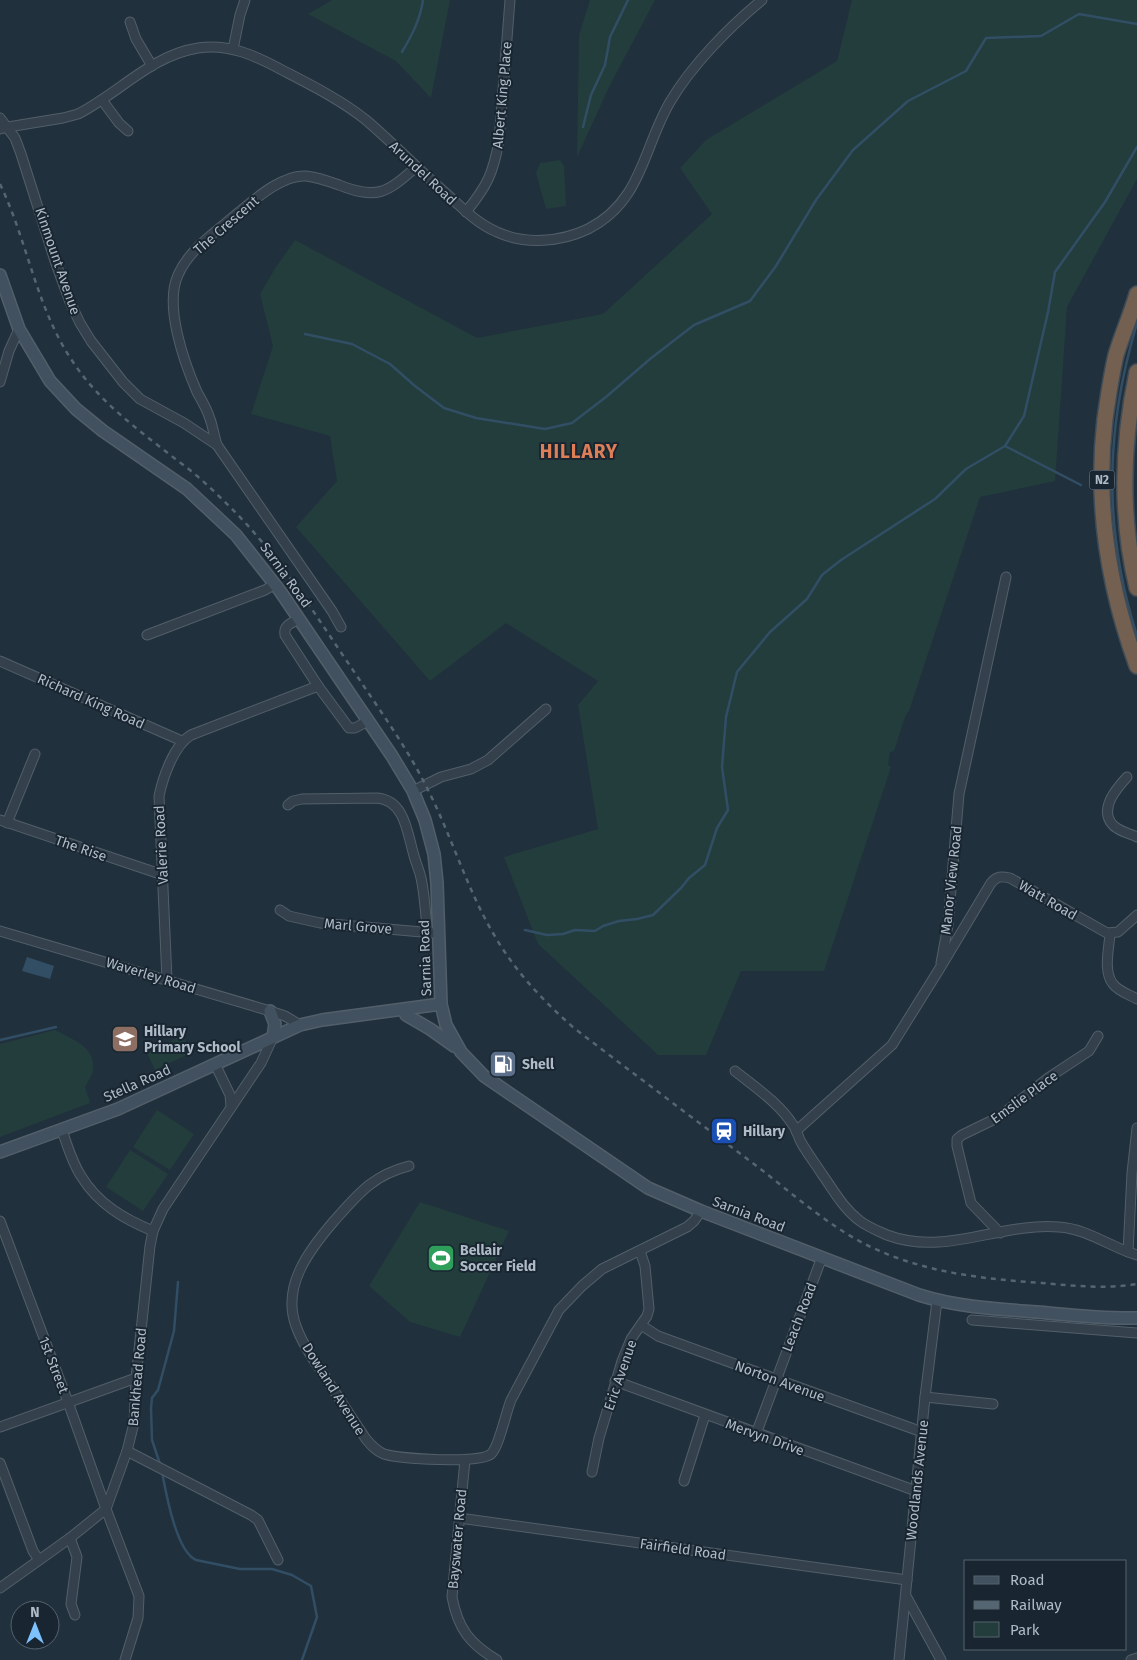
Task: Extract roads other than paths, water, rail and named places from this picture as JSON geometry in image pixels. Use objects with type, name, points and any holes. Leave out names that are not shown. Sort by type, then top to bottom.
[{"type":"highway","name":"N2","points":[[1137,294],[1116,355],[1109,390],[1101,466],[1104,528],[1110,571],[1124,630],[1137,666]]},
{"type":"highway","name":"N2","points":[[1137,372],[1130,407],[1125,471],[1126,520],[1137,588]]},
{"type":"highway","points":[[1125,471],[1137,411]]},
{"type":"main road","name":"Sarnia Road","points":[[0,275],[19,329],[50,381],[76,409],[103,431],[170,476],[201,501],[236,535],[275,584],[392,756],[425,820],[434,854],[433,933],[442,1008],[449,1032],[462,1052],[484,1076],[648,1188],[701,1211],[822,1258],[936,1300],[980,1308],[1109,1318],[1137,1318]]},
{"type":"main road","name":"Stella Road","points":[[371,1014],[406,1016],[442,1008]]},
{"type":"main road","name":"Stella Road","points":[[0,1152],[118,1109],[300,1025],[322,1020],[371,1014],[442,1008]]},
{"type":"main road","points":[[270,1011],[275,1024],[273,1037]]},
{"type":"main road","points":[[406,1016],[430,1029],[462,1052]]},
{"type":"street","points":[[233,49],[240,14],[245,0]]},
{"type":"street","name":"Albert King Place","points":[[466,212],[485,188],[496,160],[510,0]]},
{"type":"street","name":"Arundel Road","points":[[4,128],[72,116],[102,100],[169,56],[198,48],[233,49],[262,59],[351,108],[476,220],[498,233],[517,238],[536,241],[552,240],[574,234],[600,222],[625,199],[635,184],[661,118],[682,82],[726,34],[762,0]]},
{"type":"street","points":[[130,22],[136,39],[152,66]]},
{"type":"street","points":[[102,100],[118,124],[128,131]]},
{"type":"street","name":"Kinmount Avenue","points":[[0,118],[4,128],[15,138],[22,154],[55,261],[70,302],[91,341],[122,382],[140,399],[184,423],[217,445],[332,610],[341,627]]},
{"type":"street","name":"The Crescent","points":[[217,445],[210,420],[197,391],[176,330],[174,317],[175,287],[178,275],[186,260],[200,244],[250,203],[283,180],[294,176],[306,176],[354,190],[372,193],[384,191],[395,186],[416,167]]},
{"type":"street","points":[[0,382],[9,351],[19,329]]},
{"type":"street","name":"Manor View Road","points":[[796,1131],[886,1051],[897,1038],[940,968],[948,925],[959,794],[1006,577]]},
{"type":"street","points":[[147,635],[265,590],[275,584]]},
{"type":"street","points":[[299,619],[285,627],[285,635],[318,686],[349,728],[355,728],[368,721]]},
{"type":"street","name":"Richard King Road","points":[[0,661],[182,741]]},
{"type":"street","points":[[182,741],[191,735],[318,686]]},
{"type":"street","points":[[412,792],[441,777],[471,769],[488,760],[546,709]]},
{"type":"street","name":"Valerie Road","points":[[167,980],[159,796],[164,777],[182,741]]},
{"type":"street","points":[[4,822],[35,754]]},
{"type":"street","points":[[1127,777],[1115,791],[1109,802],[1108,812],[1112,824],[1122,831],[1137,837]]},
{"type":"street","points":[[288,805],[302,798],[377,798],[388,800],[394,805],[405,822],[421,876],[433,933]]},
{"type":"street","name":"The Rise","points":[[4,822],[163,875]]},
{"type":"street","name":"Watt Road","points":[[940,968],[991,882],[996,877],[1010,878],[1110,934]]},
{"type":"street","name":"Marl Grove","points":[[280,910],[289,916],[320,923],[433,933]]},
{"type":"street","points":[[1137,915],[1118,932],[1110,934],[1108,964],[1110,980],[1115,986],[1137,999]]},
{"type":"street","name":"Waverley Road","points":[[0,931],[270,1011],[285,1016],[300,1025]]},
{"type":"street","name":"Emslie Place","points":[[1000,1233],[971,1204],[957,1139],[999,1117],[1048,1078],[1084,1055],[1092,1047],[1098,1036]]},
{"type":"street","name":"Bankhead Road","points":[[106,1509],[127,1451],[134,1423],[136,1378],[146,1271],[153,1231],[163,1209],[261,1063],[273,1037]]},
{"type":"street","points":[[215,1064],[230,1094],[231,1106]]},
{"type":"street","points":[[735,1070],[789,1119],[802,1144],[840,1202],[861,1222],[876,1231],[901,1240],[918,1243],[959,1240],[1047,1227],[1067,1228],[1090,1234],[1132,1254],[1132,1173],[1137,1128]]},
{"type":"street","points":[[62,1130],[80,1175],[95,1196],[121,1216],[153,1231]]},
{"type":"street","name":"Dowland Avenue","points":[[409,1166],[385,1173],[374,1180],[354,1199],[310,1249],[298,1274],[294,1289],[293,1307],[295,1325],[306,1348],[366,1439],[373,1448],[394,1456],[465,1460],[486,1458],[496,1448],[511,1400],[559,1310],[602,1269],[687,1227],[694,1222],[701,1211]]},
{"type":"street","name":"1st Street","points":[[0,1221],[106,1509]]},
{"type":"street","name":"Eric Avenue","points":[[592,1472],[599,1438],[615,1381],[631,1339],[647,1316],[649,1300],[645,1266],[640,1251]]},
{"type":"street","name":"Leach Road","points":[[756,1434],[822,1258]]},
{"type":"street","name":"Woodlands Avenue","points":[[899,1660],[936,1300]]},
{"type":"street","points":[[1020,1311],[1020,1324]]},
{"type":"street","points":[[972,1320],[1137,1333]]},
{"type":"street","name":"Norton Avenue","points":[[641,1325],[658,1336],[922,1432]]},
{"type":"street","points":[[0,1427],[136,1378]]},
{"type":"street","name":"Mervyn Drive","points":[[615,1381],[916,1491]]},
{"type":"street","points":[[925,1397],[993,1404]]},
{"type":"street","points":[[684,1481],[705,1415]]},
{"type":"street","points":[[127,1451],[258,1520],[278,1560]]},
{"type":"street","name":"Bayswater Road","points":[[465,1460],[452,1597],[461,1626],[469,1639],[481,1650],[497,1660]]},
{"type":"street","points":[[0,1463],[33,1551],[39,1560]]},
{"type":"street","points":[[0,1588],[70,1538],[106,1509],[139,1596],[138,1618],[125,1660]]},
{"type":"street","name":"Fairfield Road","points":[[459,1518],[907,1580]]},
{"type":"street","points":[[70,1538],[77,1557],[71,1604],[75,1615]]},
{"type":"street","points":[[906,1596],[941,1660]]},
{"type":"street","points":[[1131,1660],[1137,1658]]},
{"type":"water","points":[[27,957],[54,966],[50,979],[22,971]]},
{"type":"waterway","points":[[402,52],[415,27],[423,0]]},
{"type":"waterway","points":[[583,127],[591,95],[605,65],[610,37],[628,0]]},
{"type":"waterway","points":[[305,334],[352,344],[390,364],[444,408],[476,418],[545,429],[572,423],[694,325],[750,301],[776,266],[816,200],[853,150],[908,101],[966,71],[986,38],[1041,36],[1079,14],[1137,24]]},
{"type":"waterway","points":[[525,930],[547,935],[563,934],[575,930],[595,931],[603,926],[619,921],[653,915],[689,878],[705,865],[717,828],[728,810],[722,767],[726,717],[737,672],[770,632],[807,599],[822,575],[841,560],[935,499],[966,469],[1005,446],[1024,416],[1048,312],[1055,272],[1105,202],[1137,147]]},
{"type":"waterway","points":[[1137,323],[1126,363],[1119,402],[1112,479],[1118,557],[1137,636]]},
{"type":"waterway","points":[[1005,446],[1081,485]]},
{"type":"waterway","points":[[0,1040],[56,1027]]},
{"type":"waterway","points":[[160,1464],[152,1440],[151,1408],[152,1398],[158,1390],[174,1331],[178,1282]]},
{"type":"waterway","points":[[162,1472],[169,1507],[178,1534],[189,1554],[196,1560],[240,1569],[272,1569],[292,1575],[311,1586],[317,1617],[302,1660]]},
{"type":"railway","points":[[0,184],[10,206],[50,320],[73,362],[95,391],[108,403],[222,499],[253,532],[285,571],[411,758],[435,804],[483,915],[501,947],[519,972],[551,1007],[574,1028],[814,1211],[843,1231],[873,1248],[893,1257],[935,1269],[977,1277],[1066,1285],[1114,1286],[1137,1284]]},
{"type":"place","name":"Hillary Primary School","points":[[125,1039]]},
{"type":"place","name":"Shell","points":[[503,1064]]},
{"type":"place","name":"Hillary","points":[[724,1131]]},
{"type":"place","name":"Bellair Soccer Field","points":[[441,1258]]},
{"type":"district","name":"HILLARY","points":[[579,451]]}]
